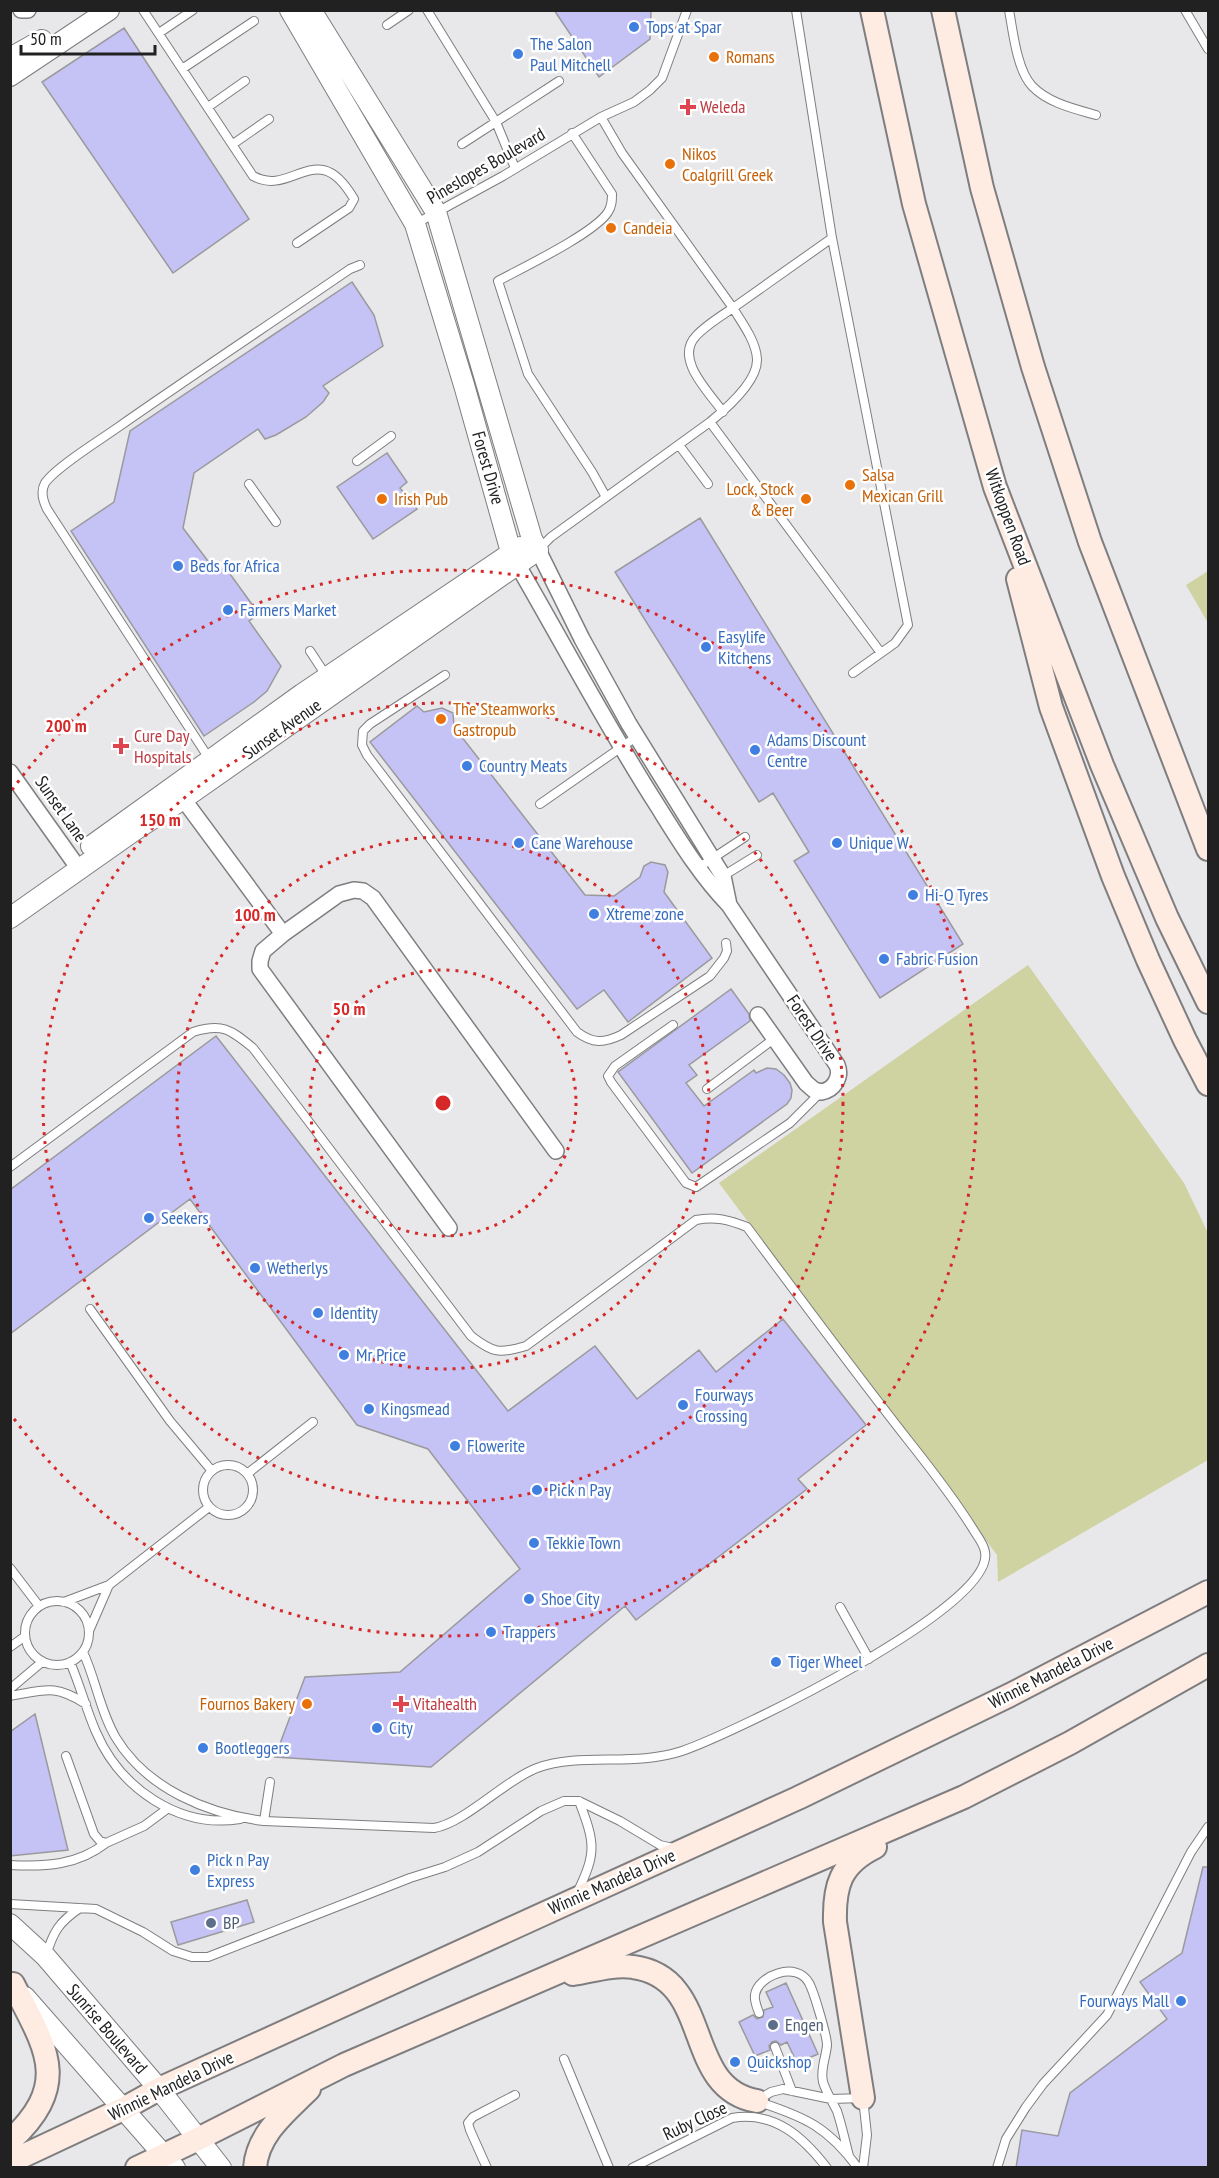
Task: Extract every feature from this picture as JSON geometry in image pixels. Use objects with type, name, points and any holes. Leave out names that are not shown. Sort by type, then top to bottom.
[{"type":"main road","name":"Witkoppen Road","points":[[872,10],[914,204],[995,488],[1102,765],[1167,918],[1209,1002]]},
{"type":"main road","points":[[943,10],[982,188],[1033,367],[1090,542],[1208,847]]},
{"type":"main road","points":[[995,488],[1051,707],[1113,876],[1148,960],[1185,1040],[1209,1084]]},
{"type":"main road","name":"Winnie Mandela Drive","points":[[10,2162],[123,2109],[159,2089],[574,1898],[683,1851],[1011,1695],[1209,1592]]},
{"type":"main road","points":[[137,2168],[169,2162],[198,2139],[320,2077],[964,1797],[1070,1743],[1209,1665]]},
{"type":"main road","points":[[862,2098],[835,1922],[834,1904],[837,1888],[843,1873],[861,1854],[932,1821],[964,1797]]},
{"type":"main road","points":[[539,1980],[622,1966],[650,1971],[674,1988],[685,2004],[718,2080],[742,2099],[757,2101]]},
{"type":"main road","points":[[10,2141],[29,2124],[40,2108],[47,2086],[48,2066],[38,2033],[12,1983]]},
{"type":"main road","points":[[255,2168],[255,2157],[268,2133],[320,2077]]},
{"type":"street","points":[[21,10],[28,10]]},
{"type":"street","points":[[10,58],[85,10]]},
{"type":"street","points":[[10,76],[110,10]]},
{"type":"street","name":"Forest Drive","points":[[290,10],[415,224],[514,558],[620,748],[698,868],[729,905],[837,1065],[840,1072],[839,1078],[832,1087],[821,1092],[814,1090],[806,1083],[758,1015]]},
{"type":"street","name":"Forest Drive","points":[[311,10],[436,212],[540,542],[582,639],[636,737],[723,876],[729,905]]},
{"type":"street","name":"Sunset Avenue","points":[[10,918],[76,865],[215,766],[540,542]]},
{"type":"street","name":"Sunset Lane","points":[[10,772],[76,865]]},
{"type":"street","points":[[179,793],[283,934]]},
{"type":"street","name":"Sunset Avenue","points":[[10,904],[76,865]]},
{"type":"street","points":[[449,1228],[260,969],[263,951],[283,934],[339,894],[354,890],[363,891],[373,898],[556,1151]]},
{"type":"street","name":"Sunrise Boulevard","points":[[10,1924],[46,1958],[159,2089],[221,2168]]},
{"type":"street","points":[[12,1983],[169,2162]]},
{"type":"lane","points":[[143,10],[253,176],[261,180],[280,179],[318,169],[332,171],[349,190],[354,199],[349,208],[297,243]]},
{"type":"lane","points":[[159,33],[193,10]]},
{"type":"lane","points":[[387,25],[409,10]]},
{"type":"lane","points":[[427,10],[496,122],[515,168]]},
{"type":"lane","name":"Pineslopes Boulevard","points":[[415,224],[572,133],[634,102],[651,90],[662,78],[687,10]]},
{"type":"lane","points":[[796,10],[832,238],[908,625],[895,643],[853,673]]},
{"type":"lane","points":[[1010,10],[1019,59],[1033,87],[1068,107],[1096,115]]},
{"type":"lane","points":[[1185,10],[1209,49]]},
{"type":"lane","points":[[182,69],[254,21]]},
{"type":"lane","points":[[208,107],[245,81]]},
{"type":"lane","points":[[462,144],[559,81]]},
{"type":"lane","name":"Sunset Avenue","points":[[540,542],[723,412],[743,390],[756,369],[757,359],[753,342],[733,308],[622,153],[601,117]]},
{"type":"lane","points":[[232,144],[269,120]]},
{"type":"lane","points":[[572,133],[612,194],[609,211],[602,220],[590,228],[498,281],[528,374],[606,497]]},
{"type":"lane","points":[[723,412],[689,364],[687,353],[695,336],[832,238]]},
{"type":"lane","points":[[215,766],[47,509],[42,501],[42,491],[50,478],[77,456],[195,373],[350,269],[360,265]]},
{"type":"lane","points":[[710,422],[881,653]]},
{"type":"lane","points":[[357,461],[391,436]]},
{"type":"lane","points":[[679,445],[708,484]]},
{"type":"lane","points":[[249,484],[276,522]]},
{"type":"lane","points":[[310,651],[332,684]]},
{"type":"lane","points":[[445,675],[370,724],[363,731],[362,745],[367,755],[577,1032],[595,1042],[608,1041],[621,1035],[710,976],[724,958],[727,951],[726,943]]},
{"type":"lane","points":[[540,804],[636,737]]},
{"type":"lane","points":[[698,868],[745,837]]},
{"type":"lane","points":[[710,885],[757,855]]},
{"type":"lane","points":[[673,1025],[615,1066],[608,1076],[686,1183],[692,1187],[696,1187],[790,1123],[821,1092]]},
{"type":"lane","points":[[10,1167],[193,1032],[209,1027],[225,1028],[253,1048],[471,1336],[494,1350],[507,1352],[526,1346],[696,1220],[708,1217],[721,1218],[747,1227],[952,1495],[985,1549],[985,1566],[974,1581],[941,1611],[869,1659],[766,1713],[682,1751],[643,1760],[570,1761],[536,1769],[442,1827],[264,1821],[245,1819],[189,1801],[147,1773],[116,1738],[98,1699],[84,1652]]},
{"type":"lane","points":[[707,1089],[775,1038]]},
{"type":"lane","points":[[90,1309],[170,1421],[212,1471]]},
{"type":"lane","points":[[247,1474],[313,1422]]},
{"type":"lane","points":[[226,1465],[234,1466],[247,1474],[251,1480],[253,1496],[245,1509],[238,1514],[223,1515],[209,1507],[203,1492],[206,1477],[212,1471],[226,1465]]},
{"type":"lane","points":[[109,1586],[89,1631],[84,1652],[60,1666],[42,1662],[30,1652],[24,1636],[25,1625],[30,1614],[39,1606],[47,1602],[64,1602],[109,1586],[209,1507]]},
{"type":"lane","points":[[10,1568],[39,1606]]},
{"type":"lane","points":[[64,1602],[81,1612],[89,1631]]},
{"type":"lane","points":[[840,1606],[869,1659]]},
{"type":"lane","points":[[10,1647],[24,1636]]},
{"type":"lane","points":[[10,1689],[42,1662]]},
{"type":"lane","points":[[70,1662],[97,1734],[110,1756],[146,1796],[167,1809],[192,1818],[224,1822],[245,1819]]},
{"type":"lane","points":[[10,1696],[34,1690],[54,1689],[86,1704]]},
{"type":"lane","points":[[66,1756],[94,1834],[100,1841],[106,1843]]},
{"type":"lane","points":[[264,1821],[270,1782]]},
{"type":"lane","points":[[10,1904],[96,1909],[143,1932],[173,1951],[192,1958],[208,1957],[410,1878],[446,1867],[478,1852],[552,1806],[564,1801],[579,1801],[620,1821],[660,1845],[683,1851]]},
{"type":"lane","points":[[574,1898],[588,1870],[592,1838],[579,1801]]},
{"type":"lane","points":[[10,1865],[35,1867],[72,1862],[144,1826],[167,1809]]},
{"type":"lane","points":[[997,2168],[1006,2139],[1026,2107],[1043,2084],[1107,2015],[1191,1852],[1209,1827]]},
{"type":"lane","points":[[46,1958],[52,1936],[57,1928],[65,1918],[80,1908]]},
{"type":"lane","points":[[759,2013],[754,1998],[760,1984],[785,1971],[803,1974],[810,1983],[827,2041],[822,2071],[823,2081],[837,2112],[849,2156]]},
{"type":"lane","points":[[775,2047],[792,2091]]},
{"type":"lane","points":[[564,2059],[609,2168]]},
{"type":"lane","points":[[757,2101],[777,2090],[831,2099],[862,2098],[867,2135],[863,2168]]},
{"type":"lane","points":[[487,2168],[468,2123],[473,2117],[515,2095]]},
{"type":"lane","points":[[757,2101],[808,2120],[826,2133],[858,2168]]},
{"type":"lane","name":"Ruby Close","points":[[632,2168],[732,2118],[749,2115],[771,2121],[790,2130],[811,2147],[827,2168]]},
{"type":"green space","points":[[1208,571],[1208,623],[1186,585]]},
{"type":"green space","points":[[1028,965],[1184,1183],[1208,1233],[1208,1460],[998,1582],[997,1555],[719,1183]]},
{"type":"building","points":[[554,10],[651,10],[650,39],[599,77]]},
{"type":"building","points":[[124,28],[249,219],[173,273],[42,82]]},
{"type":"building","points":[[352,282],[374,315],[383,346],[323,386],[329,393],[323,402],[306,417],[265,439],[258,429],[194,473],[183,528],[217,573],[225,567],[259,614],[249,621],[281,666],[267,691],[204,736],[71,531],[114,502],[130,431]]},
{"type":"building","points":[[387,453],[407,482],[400,488],[417,509],[373,539],[337,487]]},
{"type":"building","points":[[700,518],[963,944],[880,998],[794,861],[809,852],[773,793],[759,802],[615,572]]},
{"type":"building","points":[[417,706],[424,712],[442,708],[453,713],[454,727],[585,895],[614,896],[640,877],[644,866],[651,862],[665,865],[668,872],[664,892],[712,958],[628,1022],[604,990],[577,1009],[370,742]]},
{"type":"building","points":[[731,989],[749,1014],[750,1021],[689,1065],[697,1075],[686,1083],[704,1106],[754,1070],[756,1073],[767,1068],[776,1069],[790,1083],[791,1098],[787,1104],[692,1173],[618,1072]]},
{"type":"building","name":"Fourways Crossing","points":[[216,1036],[508,1411],[595,1346],[637,1399],[699,1350],[716,1372],[783,1319],[866,1425],[798,1479],[807,1489],[636,1620],[625,1606],[431,1767],[275,1757],[305,1677],[400,1672],[520,1569],[428,1449],[357,1425],[190,1199],[10,1334],[10,1190]]},
{"type":"building","points":[[35,1714],[68,1850],[10,1856],[10,1732]]},
{"type":"building","name":"Fourways Mall","points":[[1203,1867],[1209,1867],[1209,2168],[1016,2168],[1022,2130],[1058,2136],[1070,2093],[1167,2019],[1140,1982],[1182,1953]]},
{"type":"building","points":[[247,1900],[254,1922],[178,1945],[171,1922]]},
{"type":"building","points":[[786,1983],[818,2054],[797,2063],[787,2042],[781,2045],[776,2041],[772,2042],[769,2046],[770,2050],[755,2056],[739,2022],[753,2015],[757,2019],[763,2017],[764,2010],[773,2007],[766,1992]]},
{"type":"place","name":"Tops at Spar","points":[[634,27]]},
{"type":"place","name":"The Salon Paul Mitchell","points":[[518,54]]},
{"type":"place","name":"Romans","points":[[714,57]]},
{"type":"place","name":"Weleda","points":[[688,107]]},
{"type":"place","name":"Nikos Coalgrill Greek","points":[[670,164]]},
{"type":"place","name":"Candeia","points":[[611,228]]},
{"type":"place","name":"Salsa Mexican Grill","points":[[850,485]]},
{"type":"place","name":"Irish Pub","points":[[382,499]]},
{"type":"place","name":"Lock, Stock & Beer","points":[[806,499]]},
{"type":"place","name":"Beds for Africa","points":[[178,566]]},
{"type":"place","name":"Farmers Market","points":[[228,610]]},
{"type":"place","name":"Easylife Kitchens","points":[[706,647]]},
{"type":"place","name":"The Steamworks Gastropub","points":[[441,719]]},
{"type":"place","name":"Cure Day Hospitals","points":[[121,746]]},
{"type":"place","name":"Adams Discount Centre","points":[[755,750]]},
{"type":"place","name":"Country Meats","points":[[467,766]]},
{"type":"place","name":"Cane Warehouse","points":[[519,843]]},
{"type":"place","name":"Unique W","points":[[837,843]]},
{"type":"place","name":"Hi-Q Tyres","points":[[913,895]]},
{"type":"place","name":"Xtreme zone","points":[[594,914]]},
{"type":"place","name":"Fabric Fusion","points":[[884,959]]},
{"type":"place","name":"Seekers","points":[[149,1218]]},
{"type":"place","name":"Wetherlys","points":[[255,1268]]},
{"type":"place","name":"Identity","points":[[318,1313]]},
{"type":"place","name":"Mr Price","points":[[344,1355]]},
{"type":"place","name":"Fourways Crossing","points":[[683,1405]]},
{"type":"place","name":"Kingsmead","points":[[369,1409]]},
{"type":"place","name":"Flowerite","points":[[455,1446]]},
{"type":"place","name":"Pick n Pay","points":[[537,1490]]},
{"type":"place","name":"Tekkie Town","points":[[534,1543]]},
{"type":"place","name":"Shoe City","points":[[529,1599]]},
{"type":"place","name":"Trappers","points":[[491,1632]]},
{"type":"place","name":"Tiger Wheel","points":[[776,1662]]},
{"type":"place","name":"Fournos Bakery","points":[[307,1704]]},
{"type":"place","name":"Vitahealth","points":[[401,1704]]},
{"type":"place","name":"City","points":[[377,1728]]},
{"type":"place","name":"Bootleggers","points":[[203,1748]]},
{"type":"place","name":"Pick n Pay Express","points":[[195,1870]]},
{"type":"place","name":"BP","points":[[211,1923]]},
{"type":"place","name":"Fourways Mall","points":[[1181,2001]]},
{"type":"place","name":"Engen","points":[[773,2025]]},
{"type":"place","name":"Quickshop","points":[[735,2062]]}]
